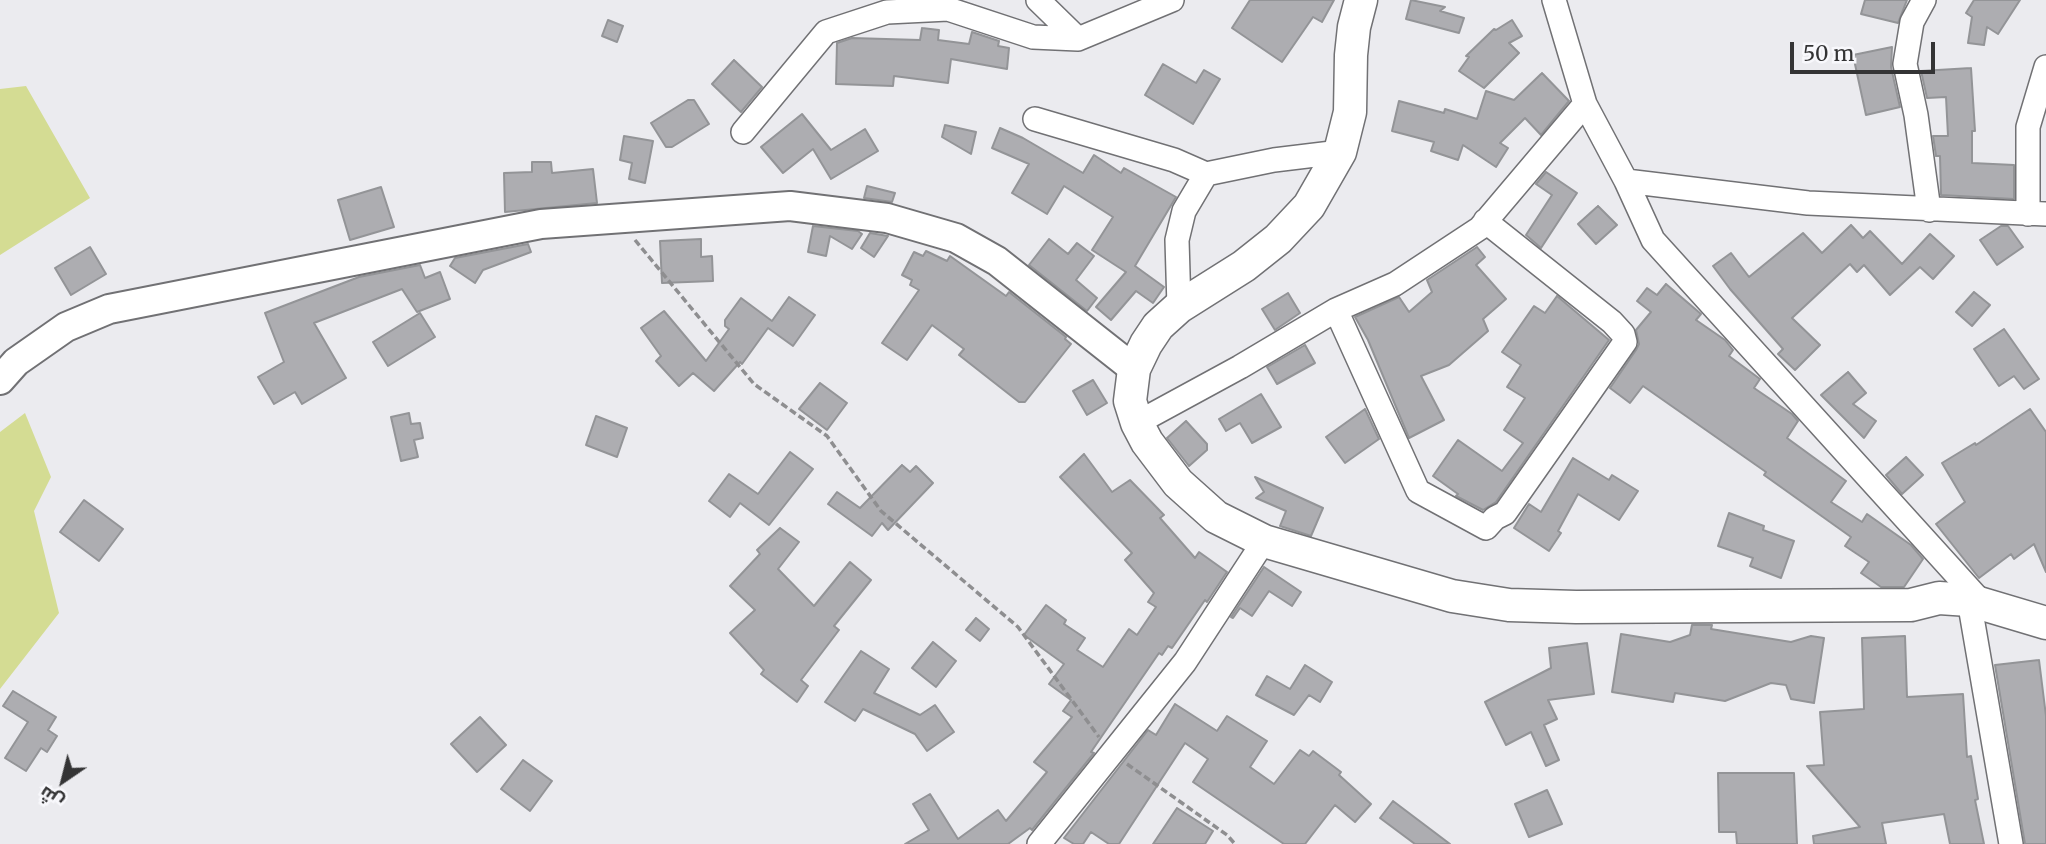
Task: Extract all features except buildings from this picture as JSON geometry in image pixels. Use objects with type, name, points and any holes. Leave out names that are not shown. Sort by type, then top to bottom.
[{"type":"main road","points":[[1361,0],[1351,55],[1350,112],[1340,152],[1310,206],[1279,239],[1244,266],[1179,307],[1158,326],[1134,369],[1130,401],[1137,424],[1147,442],[1178,482],[1216,517],[1264,541],[1452,596],[1509,605],[1897,606],[1939,597],[1977,602],[2046,623]]},
{"type":"street","points":[[1038,0],[1078,39]]},
{"type":"street","points":[[743,132],[826,32],[887,12],[948,9],[1033,37],[1078,39],[1172,0]]},
{"type":"street","points":[[1554,0],[1585,104],[1626,181],[1653,240],[1977,602],[2011,844]]},
{"type":"street","points":[[1924,0],[1912,22],[1905,64],[1916,115],[1929,210]]},
{"type":"street","points":[[1626,181],[1808,203],[2037,214],[2028,127],[2046,67]]},
{"type":"street","points":[[1137,424],[1336,310],[1395,284],[1480,228],[1585,104]]},
{"type":"street","points":[[1035,119],[1174,160],[1206,174],[1274,160],[1340,152]]},
{"type":"street","points":[[1179,307],[1177,240],[1184,211],[1206,174]]},
{"type":"street","points":[[0,380],[16,362],[65,327],[109,309],[541,224],[790,206],[887,218],[956,238],[997,261],[1134,369]]},
{"type":"street","points":[[1336,310],[1418,491],[1486,528],[1495,518],[1505,513],[1625,342],[1623,334],[1612,322],[1485,221]]},
{"type":"street","points":[[1039,844],[1185,662],[1264,541]]},
{"type":"path","points":[[617,219],[754,384],[827,436],[881,511],[1018,627],[1111,754],[1227,835],[1235,844]]},
{"type":"green space","points":[[26,86],[90,198],[0,255],[0,89]]},
{"type":"green space","points":[[25,413],[51,477],[34,511],[59,613],[0,689],[0,432]]}]
